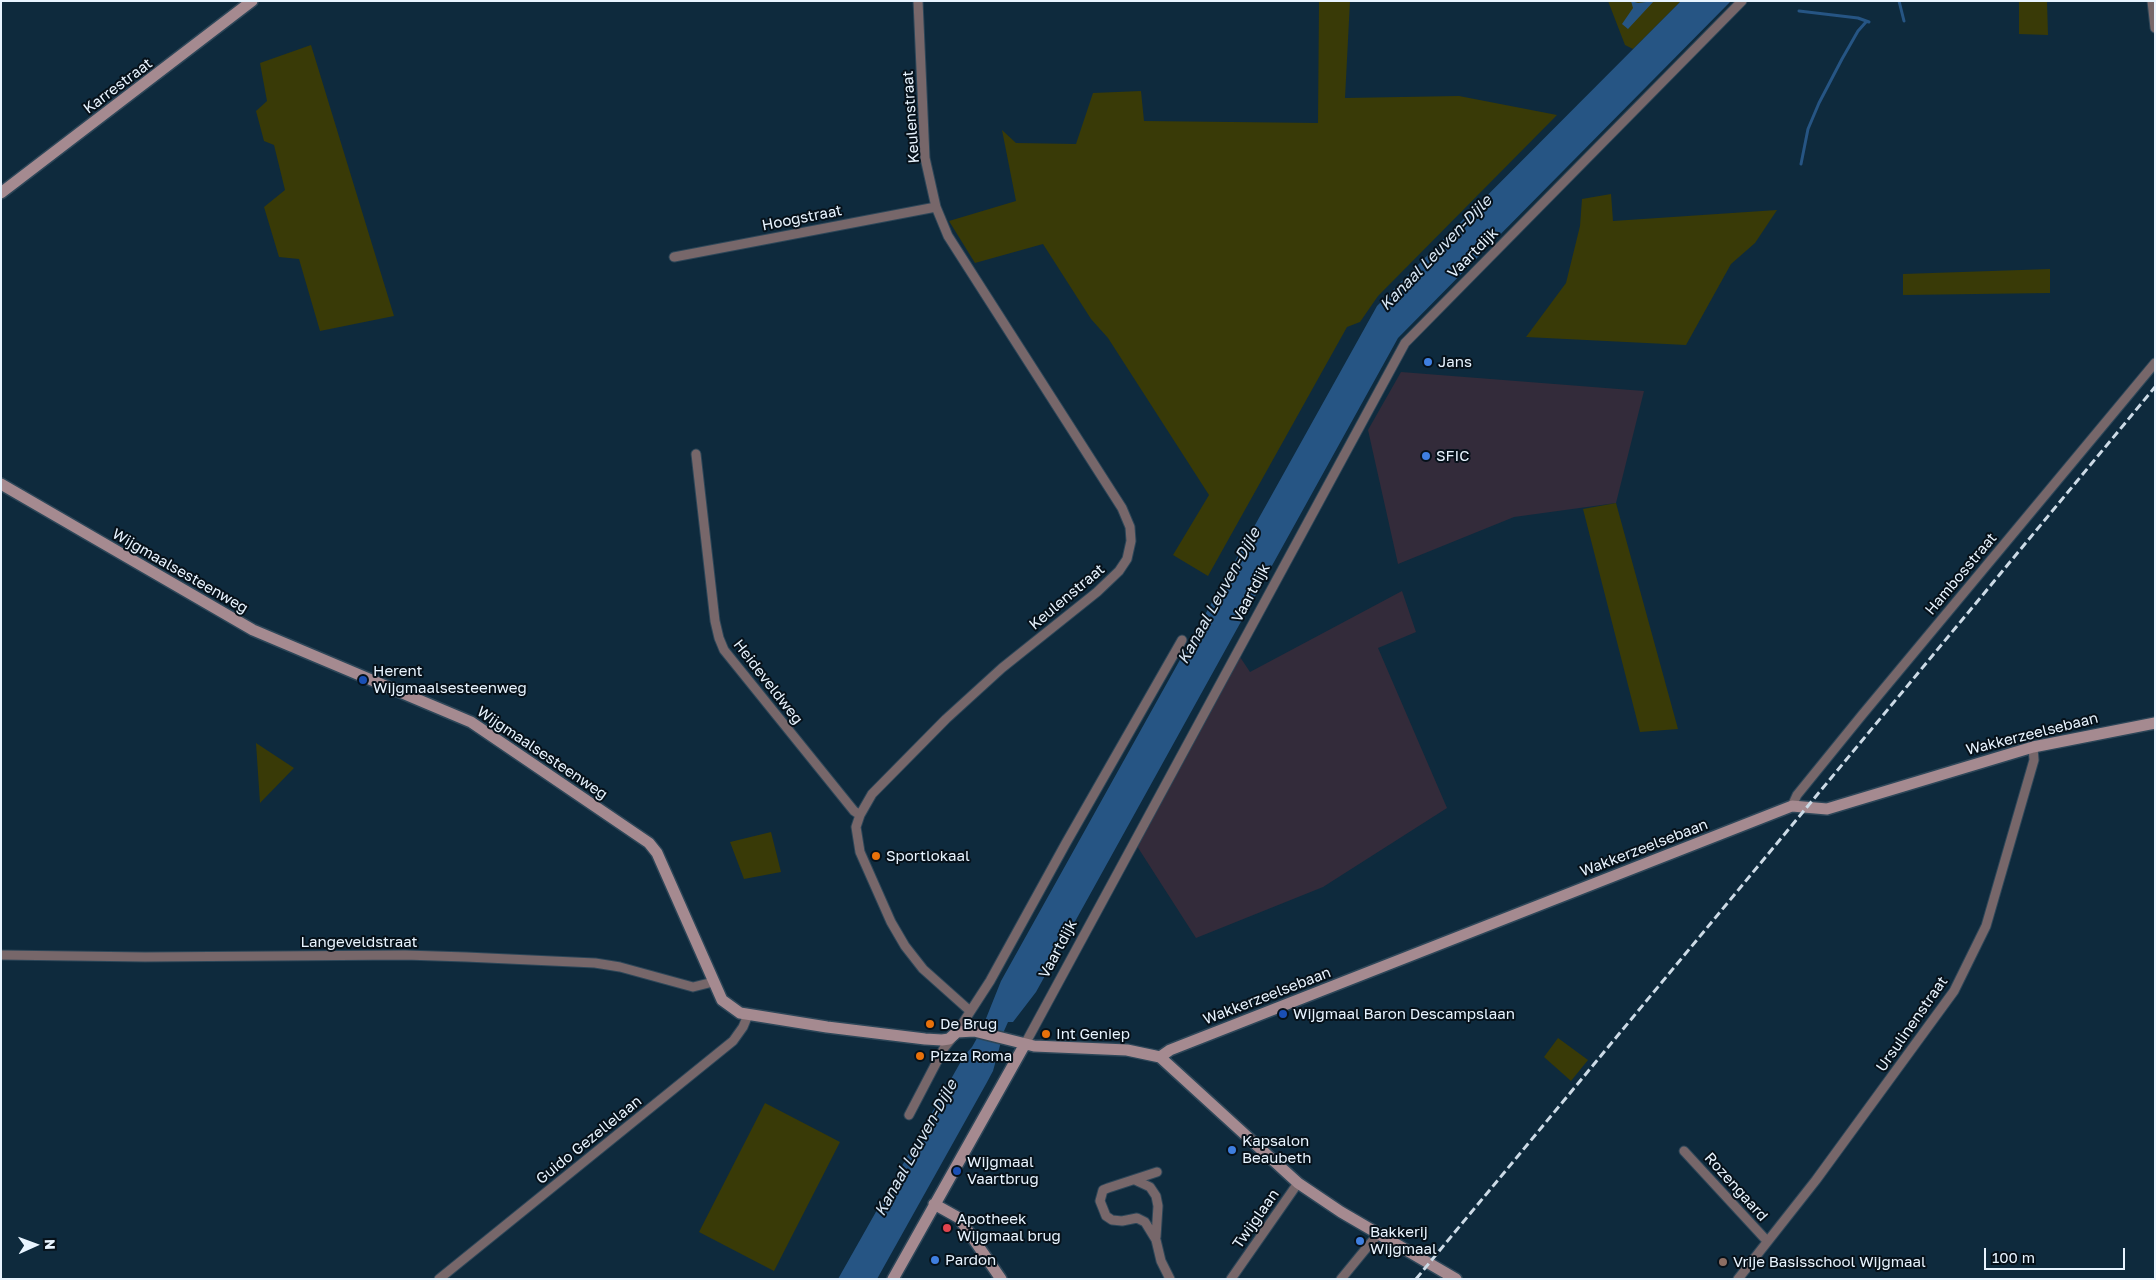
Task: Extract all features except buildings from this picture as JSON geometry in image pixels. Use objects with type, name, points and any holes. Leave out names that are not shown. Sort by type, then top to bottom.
[{"type":"street","name":"Karrestraat","points":[[1,193],[252,1]]},
{"type":"street","name":"Keulenstraat","points":[[918,1],[925,158],[936,207],[952,243],[1122,508],[1130,527],[1131,541],[1127,559],[1119,571],[1097,592],[1002,668],[946,719],[872,794],[860,815],[856,827],[860,852],[891,922],[905,946],[923,969],[970,1011]]},
{"type":"street","name":"Vaartdijk","points":[[893,1279],[1024,1044],[1405,343],[1742,1]]},
{"type":"street","points":[[2152,1],[2155,28]]},
{"type":"street","name":"Hoogstraat","points":[[674,257],[936,207]]},
{"type":"street","name":"Hambosstraat","points":[[1792,806],[1797,795],[1862,714],[2155,362]]},
{"type":"street","name":"Heideveldweg","points":[[696,454],[719,638],[732,661],[854,812],[860,815]]},
{"type":"street","name":"Wijgmaalsesteenweg","points":[[1,484],[253,630],[471,722],[638,835],[649,843],[657,853],[722,1000],[740,1013],[925,1039],[949,1038],[957,1032],[974,1031],[1024,1044]]},
{"type":"street","points":[[908,1115],[944,1048],[957,1032],[990,981],[1070,835],[1182,640]]},
{"type":"street","name":"Wakkerzeelsebaan","points":[[1160,1057],[1170,1050],[1792,806],[1826,809],[2033,747],[2155,722]]},
{"type":"street","name":"Ursulinenstraat","points":[[1738,1279],[1816,1180],[1954,991],[1986,926],[2034,760],[2033,747]]},
{"type":"street","name":"Langeveldstraat","points":[[1,955],[144,957],[451,956],[620,967],[693,987],[713,982]]},
{"type":"street","name":"Guido Gezellelaan","points":[[439,1279],[733,1041],[743,1027],[748,1015]]},
{"type":"street","points":[[1024,1044],[1127,1050],[1160,1057],[1298,1183],[1341,1212],[1456,1279]]},
{"type":"street","name":"Rozengaard","points":[[1684,1151],[1767,1241]]},
{"type":"street","points":[[1156,1240],[1149,1227],[1141,1220],[1132,1218],[1122,1221],[1112,1220],[1103,1211],[1100,1201],[1103,1190],[1157,1172]]},
{"type":"street","points":[[1135,1180],[1150,1187],[1156,1196],[1158,1206],[1156,1240],[1161,1261],[1170,1279]]},
{"type":"street","name":"Twijglaan","points":[[1233,1275],[1298,1183]]},
{"type":"street","points":[[934,1204],[959,1218],[1001,1279]]},
{"type":"street","points":[[1341,1279],[1378,1234]]},
{"type":"shaded area","points":[[1319,1],[1350,1],[1345,98],[1459,96],[1557,115],[1378,296],[1360,322],[1347,327],[1208,576],[1173,555],[1209,495],[1108,338],[1091,319],[1043,244],[975,263],[949,221],[1016,201],[1002,130],[1016,143],[1076,144],[1093,93],[1141,91],[1144,121],[1318,123]]},
{"type":"shaded area","points":[[1608,1],[1681,1],[1633,49],[1625,45]]},
{"type":"shaded area","points":[[2019,1],[2047,1],[2048,35],[2019,34]]},
{"type":"shaded area","points":[[311,45],[394,316],[320,331],[299,259],[279,257],[264,207],[285,190],[274,145],[264,141],[256,111],[267,101],[260,63]]},
{"type":"shaded area","points":[[1611,194],[1613,221],[1777,210],[1755,243],[1731,264],[1686,345],[1526,337],[1566,283],[1580,226],[1582,199]]},
{"type":"shaded area","points":[[2050,269],[2050,293],[1903,295],[1903,274]]},
{"type":"shaded area","points":[[1401,372],[1644,391],[1616,503],[1514,517],[1398,564],[1368,430]]},
{"type":"shaded area","points":[[1616,503],[1678,729],[1640,732],[1583,509]]},
{"type":"shaded area","points":[[1402,591],[1416,632],[1378,648],[1447,808],[1323,887],[1196,938],[1135,843],[1240,657],[1250,672]]},
{"type":"shaded area","points":[[256,743],[294,768],[260,803]]},
{"type":"shaded area","points":[[771,832],[781,872],[744,879],[730,842]]},
{"type":"shaded area","points":[[1558,1038],[1588,1060],[1571,1081],[1544,1057]]},
{"type":"shaded area","points":[[765,1103],[840,1142],[774,1271],[699,1232]]},
{"type":"water","points":[[1631,1],[1638,3],[1654,1],[1628,29],[1622,24],[1633,8]]},
{"type":"water","name":"Kanaal Leuven-Dijle","points":[[1681,1],[1731,1],[1398,338],[1036,992],[1013,1022],[1008,1022],[993,1071],[877,1279],[838,1279],[964,1056],[972,1047],[981,1031],[1001,981],[1377,306]]},
{"type":"waterway","points":[[1899,1],[1904,21]]},
{"type":"waterway","points":[[1799,11],[1858,18],[1869,22]]},
{"type":"waterway","points":[[1801,164],[1808,129],[1819,103],[1858,31],[1866,22]]},
{"type":"railway","points":[[1416,1279],[2155,387]]},
{"type":"place","name":"Jans","points":[[1428,362]]},
{"type":"place","name":"SFIC","points":[[1426,456]]},
{"type":"place","name":"Herent Wijgmaalsesteenweg","points":[[363,680]]},
{"type":"place","name":"Sportlokaal","points":[[876,856]]},
{"type":"place","name":"Wijgmaal Baron Descampslaan","points":[[1283,1014]]},
{"type":"place","name":"De Brug","points":[[930,1024]]},
{"type":"place","name":"Int Geniep","points":[[1046,1034]]},
{"type":"place","name":"Pizza Roma","points":[[920,1056]]},
{"type":"place","name":"Kapsalon Beaubeth","points":[[1232,1150]]},
{"type":"place","name":"Wijgmaal Vaartbrug","points":[[957,1171]]},
{"type":"place","name":"Apotheek Wijgmaal brug","points":[[947,1228]]},
{"type":"place","name":"Bakkerij Wijgmaal","points":[[1360,1241]]},
{"type":"place","name":"Pardon","points":[[935,1260]]},
{"type":"place","name":"Vrije Basisschool Wijgmaal","points":[[1723,1262]]}]
